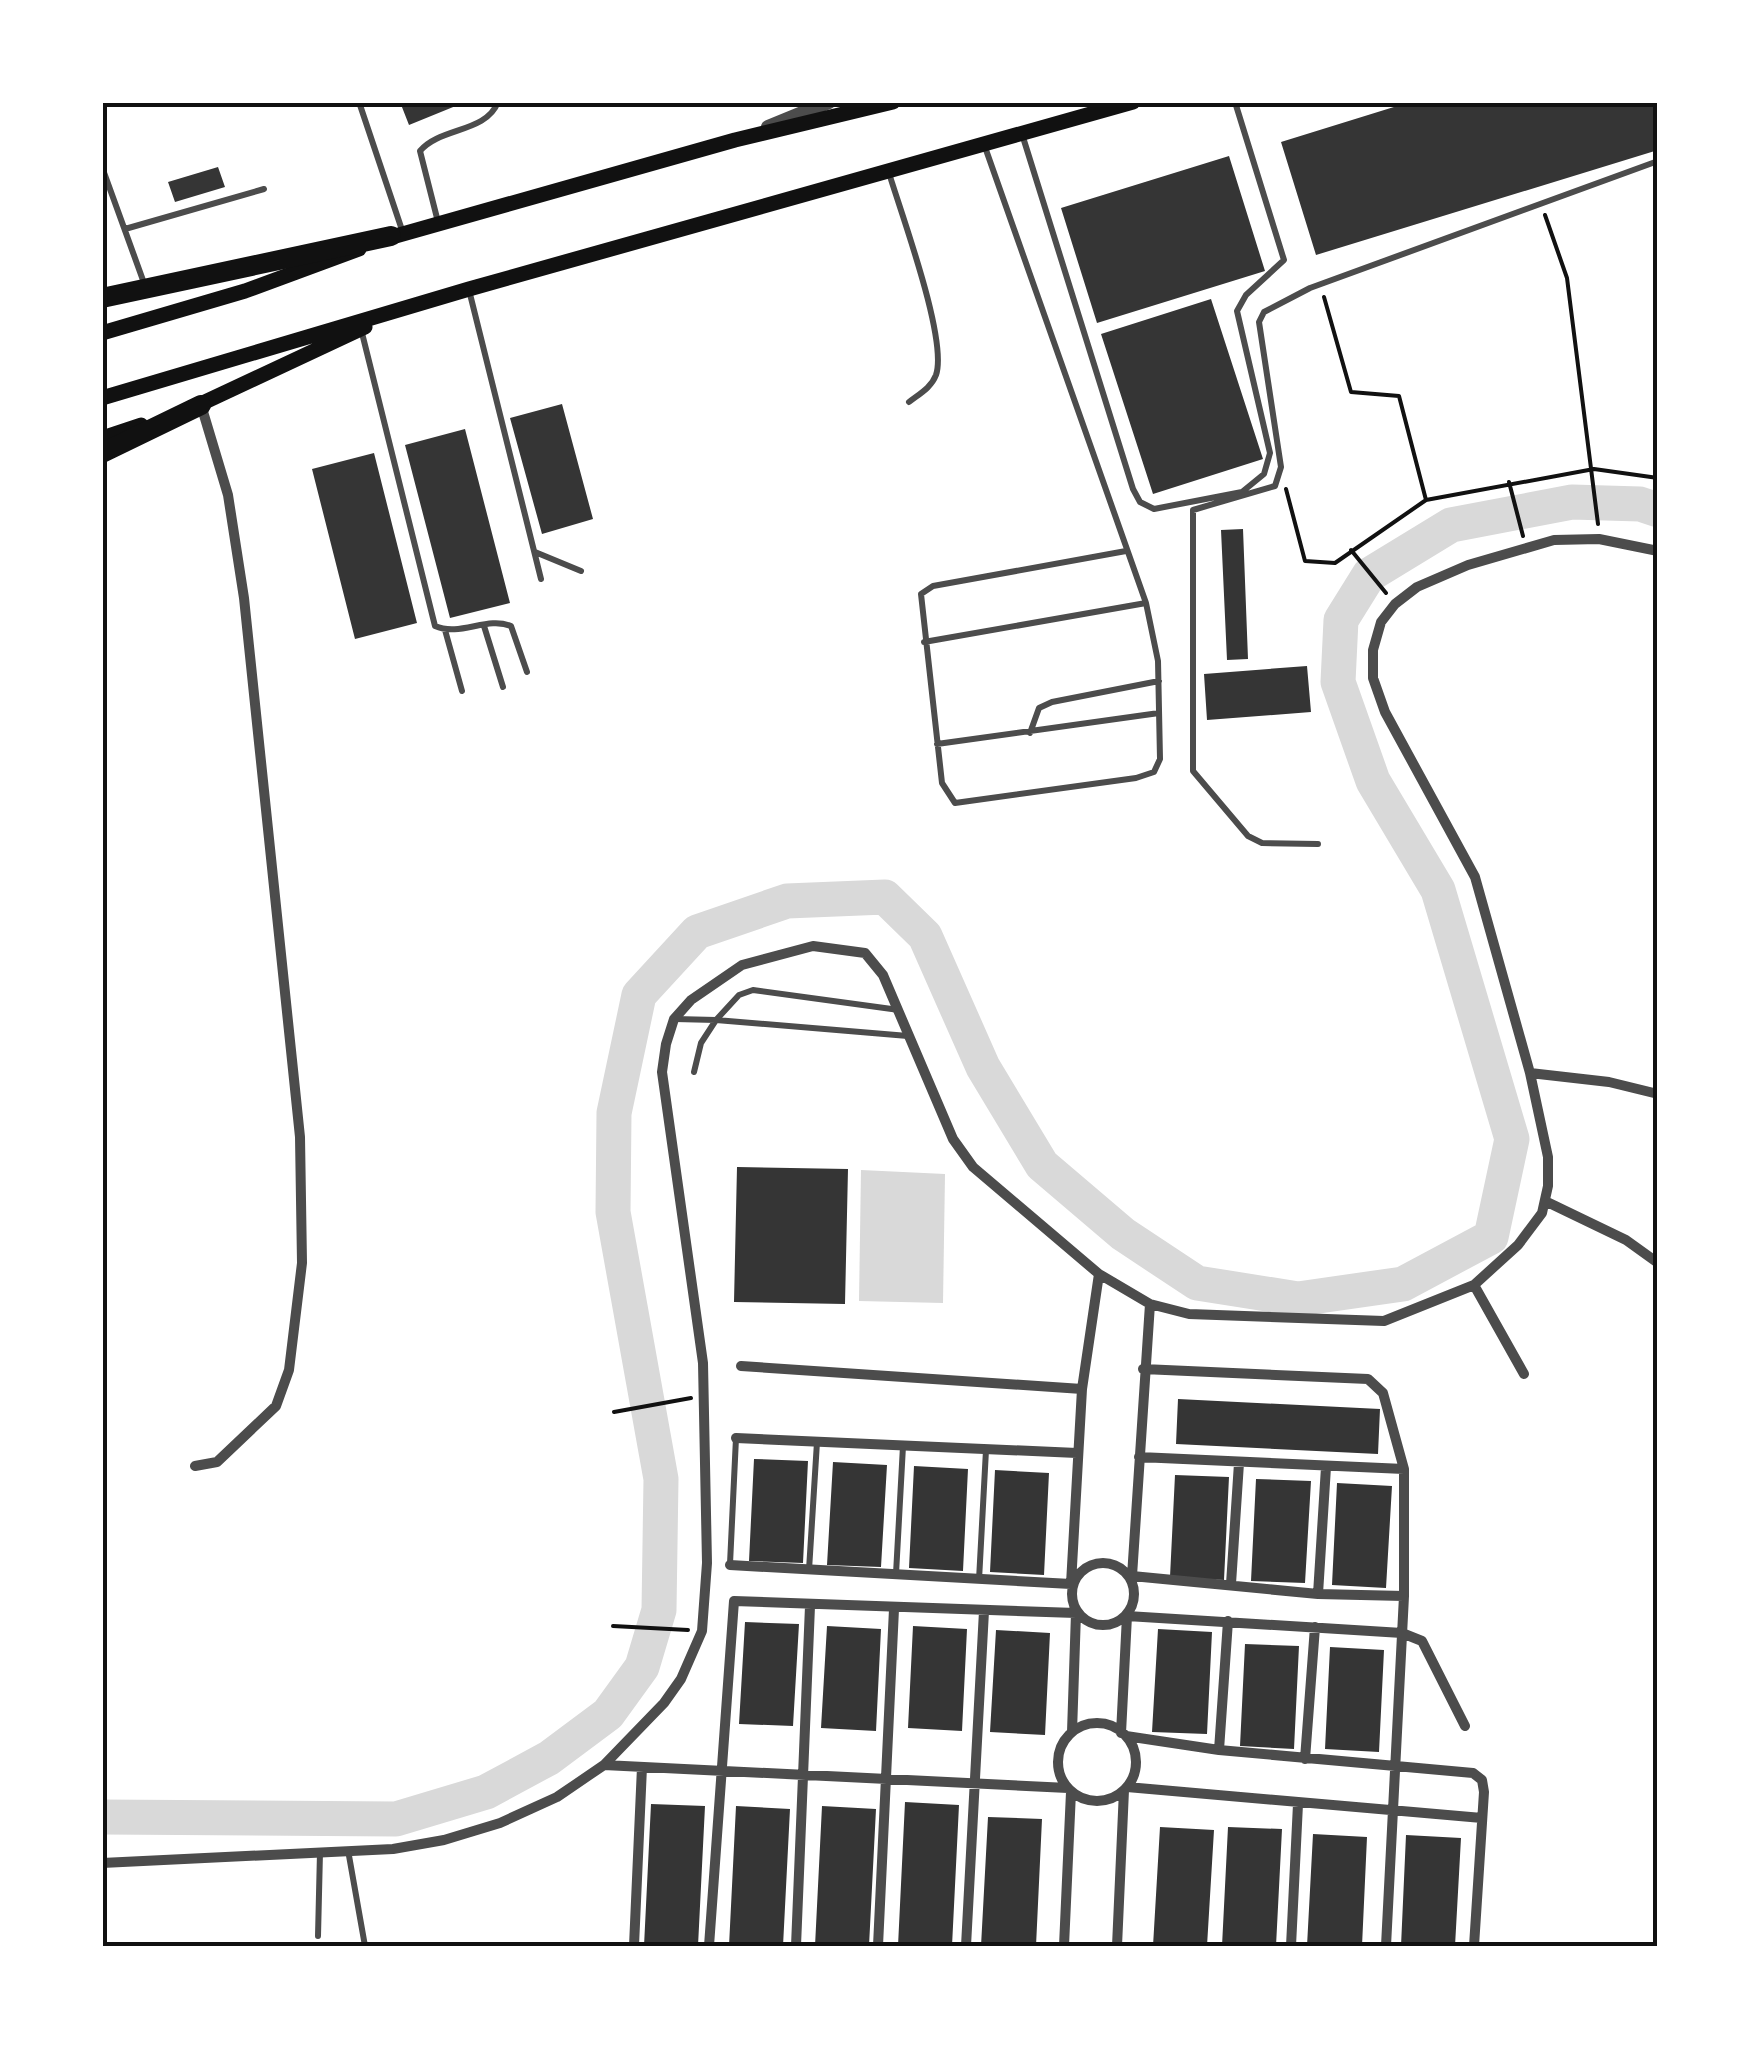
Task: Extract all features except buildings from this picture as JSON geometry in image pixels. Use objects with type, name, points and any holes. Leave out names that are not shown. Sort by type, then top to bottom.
[{"type":"highway","points":[[104,295],[397,235]]},
{"type":"highway","points":[[102,453],[201,405]]},
{"type":"main road","points":[[102,332],[245,291],[438,223],[734,140],[893,102]]},
{"type":"main road","points":[[102,398],[469,289],[1133,102]]},
{"type":"main road","points":[[102,438],[201,405],[390,312]]},
{"type":"street","points":[[734,140],[829,102]]},
{"type":"street","points":[[195,1466],[216,1462],[276,1406],[289,1370],[302,1262],[300,1137],[240,564],[228,495],[201,405]]},
{"type":"street","points":[[102,1863],[393,1849],[500,1823],[557,1797],[604,1766],[681,1680],[702,1631],[705,1600],[703,1363],[662,1072],[674,1019],[692,1000],[742,965],[813,946],[865,952],[883,975],[953,1139],[973,1167],[1099,1274],[1150,1304],[1189,1314],[1384,1321],[1474,1284],[1518,1246],[1544,1202],[1548,1157],[1530,1073],[1475,876],[1385,712],[1372,678],[1373,650],[1381,622],[1417,587],[1526,546],[1599,539],[1658,552]]},
{"type":"street","points":[[1530,1073],[1609,1082],[1658,1094]]},
{"type":"street","points":[[1544,1202],[1626,1240],[1658,1262]]},
{"type":"street","points":[[1064,1946],[1069,1790],[1058,1756],[1072,1732],[1076,1613],[1071,1584],[1078,1453],[1082,1389],[1099,1274]]},
{"type":"street","points":[[1474,1284],[1524,1374]]},
{"type":"street","points":[[1118,1946],[1126,1789],[1136,1767],[1124,1734],[1128,1616],[1136,1592],[1132,1576],[1150,1304]]},
{"type":"street","points":[[741,1366],[1082,1389]]},
{"type":"street","points":[[1144,1370],[1368,1379],[1383,1393],[1404,1469],[1404,1596],[1386,1946]]},
{"type":"street","points":[[736,1438],[1078,1453]]},
{"type":"street","points":[[1139,1457],[1404,1469]]},
{"type":"street","points":[[1231,1584],[1239,1464]]},
{"type":"street","points":[[1318,1594],[1326,1467]]},
{"type":"street","points":[[730,1565],[1071,1584]]},
{"type":"street","points":[[1071,1584],[1080,1570],[1122,1568],[1132,1576],[1318,1594],[1404,1596]]},
{"type":"street","points":[[709,1946],[734,1601],[1076,1613],[1108,1624],[1128,1616],[1402,1633],[1422,1641],[1465,1726]]},
{"type":"street","points":[[796,1946],[810,1606]]},
{"type":"street","points":[[878,1946],[894,1609]]},
{"type":"street","points":[[966,1946],[984,1611]]},
{"type":"street","points":[[1219,1750],[1228,1621]]},
{"type":"street","points":[[1305,1759],[1315,1626]]},
{"type":"street","points":[[1072,1732],[1094,1724],[1124,1734],[1219,1750],[1473,1773],[1482,1780],[1474,1946]]},
{"type":"street","points":[[604,1766],[1069,1790],[1098,1802],[1126,1789],[1482,1818]]},
{"type":"street","points":[[634,1946],[642,1767]]},
{"type":"street","points":[[1290,1946],[1298,1804]]},
{"type":"lane","points":[[360,102],[397,235]]},
{"type":"lane","points":[[438,223],[420,151],[428,141],[486,119],[498,102]]},
{"type":"lane","points":[[1022,134],[1132,489],[1140,502],[1154,509],[1242,492],[1264,474],[1270,453],[1238,311],[1246,295],[1284,260],[1235,102]]},
{"type":"lane","points":[[984,144],[1146,603],[1158,681],[1160,759],[1154,772],[968,804],[947,797],[937,744],[921,594],[933,586],[1126,550]]},
{"type":"lane","points":[[1318,844],[1262,843],[1248,836],[1193,772],[1193,510],[1258,494],[1274,486],[1280,467],[1259,322],[1264,312],[1320,284],[1658,161]]},
{"type":"lane","points":[[102,167],[146,288]]},
{"type":"lane","points":[[888,172],[936,334],[937,372],[930,386],[909,402]]},
{"type":"lane","points":[[125,229],[264,189]]},
{"type":"lane","points":[[469,289],[540,579]]},
{"type":"lane","points":[[361,329],[435,626],[445,630],[511,626],[527,672]]},
{"type":"lane","points":[[534,552],[581,572]]},
{"type":"lane","points":[[924,642],[1146,603]]},
{"type":"lane","points":[[484,626],[503,687]]},
{"type":"lane","points":[[445,630],[462,691]]},
{"type":"lane","points":[[1030,734],[1039,708],[1052,702],[1158,681]]},
{"type":"lane","points":[[937,744],[1159,714]]},
{"type":"lane","points":[[694,1072],[701,1043],[716,1020],[739,996],[753,990],[898,1010]]},
{"type":"lane","points":[[674,1019],[909,1036]]},
{"type":"lane","points":[[730,1565],[736,1438]]},
{"type":"lane","points":[[808,1570],[817,1442]]},
{"type":"lane","points":[[896,1574],[903,1445]]},
{"type":"lane","points":[[979,1580],[986,1449]]},
{"type":"lane","points":[[348,1850],[364,1946]]},
{"type":"lane","points":[[318,1936],[320,1851]]},
{"type":"path","points":[[1541,204],[1567,278],[1598,522]]},
{"type":"path","points":[[1320,284],[1351,392],[1399,396],[1426,500]]},
{"type":"path","points":[[1280,467],[1305,561],[1335,564],[1426,500],[1594,469],[1658,478]]},
{"type":"path","points":[[1509,482],[1523,536]]},
{"type":"path","points":[[1353,552],[1385,592]]},
{"type":"path","points":[[614,1412],[688,1399]]},
{"type":"path","points":[[613,1626],[683,1630]]},
{"type":"shaded area","points":[[861,1170],[945,1174],[943,1303],[859,1301]]},
{"type":"waterway","points":[[102,1817],[396,1819],[486,1792],[549,1758],[608,1714],[642,1667],[659,1610],[661,1479],[613,1212],[614,1113],[639,995],[697,932],[787,901],[885,897],[925,936],[983,1067],[1042,1165],[1123,1234],[1197,1283],[1298,1299],[1403,1284],[1491,1237],[1512,1139],[1438,890],[1373,781],[1338,682],[1341,620],[1369,575],[1451,525],[1572,502],[1640,504],[1658,510]]}]
